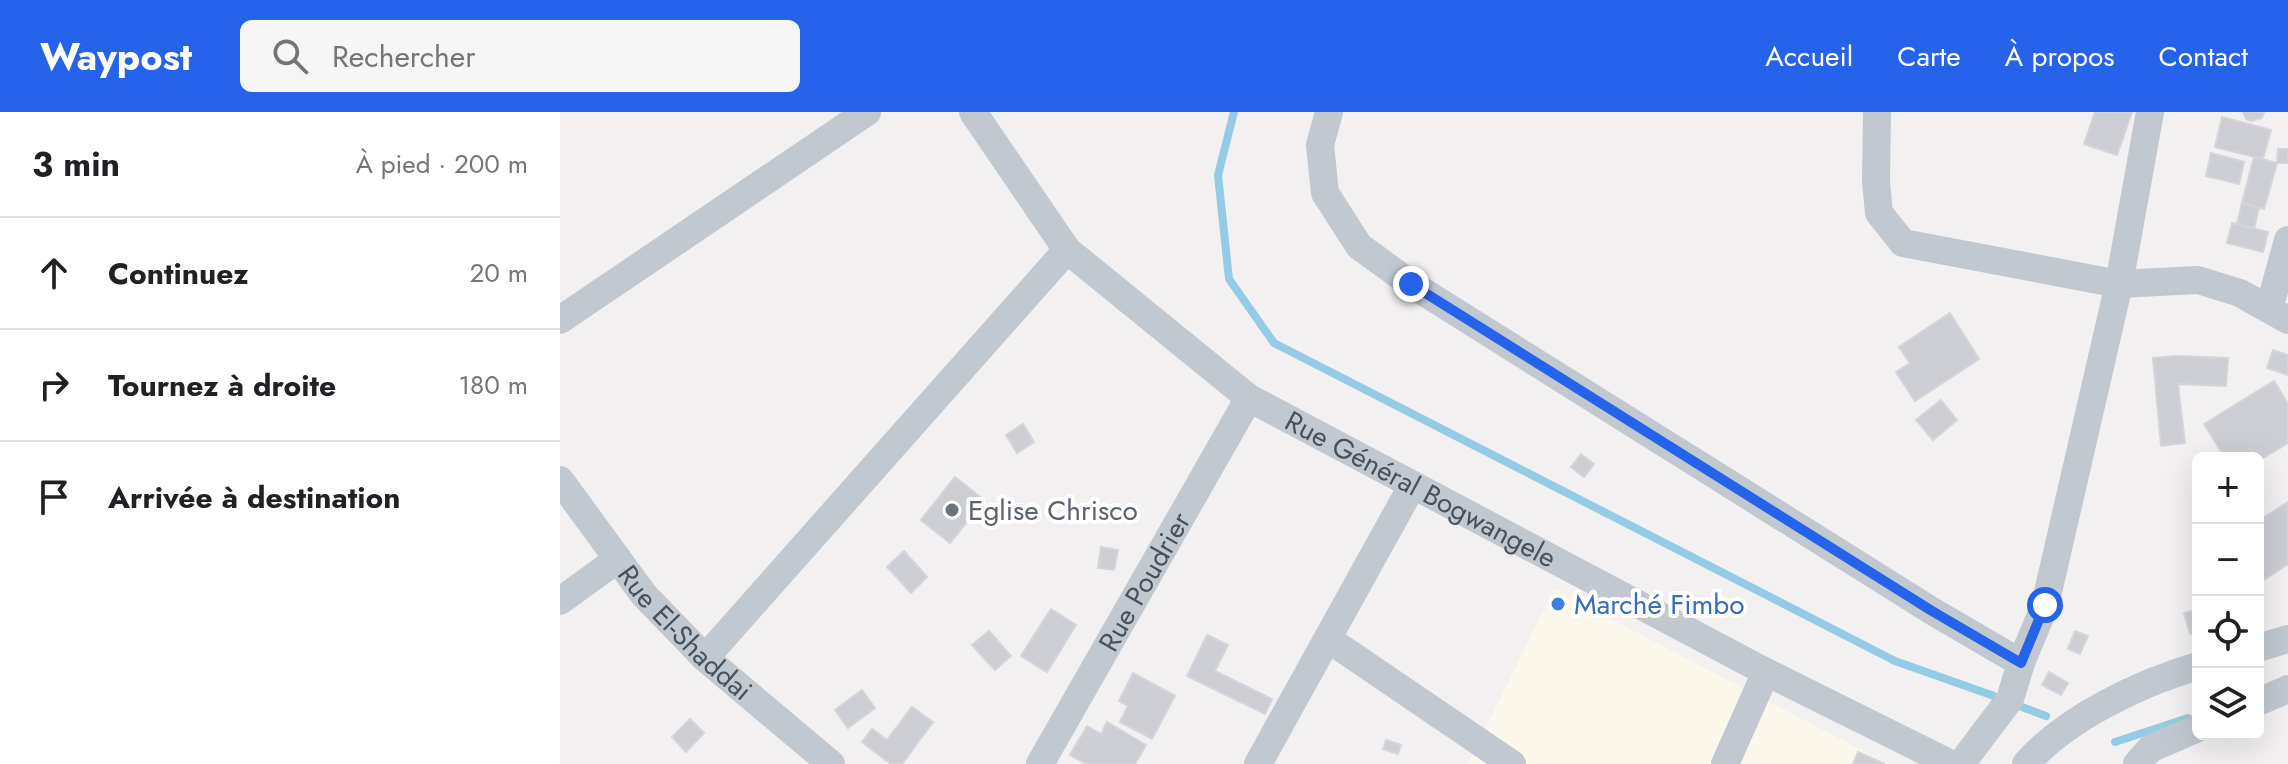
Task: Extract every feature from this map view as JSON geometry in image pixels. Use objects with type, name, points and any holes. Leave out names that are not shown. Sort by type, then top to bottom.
[{"type":"street","points":[[560,320],[867,112]]},
{"type":"street","name":"Rue Général Bogwangele","points":[[973,112],[1067,250],[1249,398],[1766,672],[1951,764]]},
{"type":"street","points":[[1329,112],[1320,145],[1325,193],[1359,246],[1411,284],[1932,611],[2021,663]]},
{"type":"street","points":[[1877,112],[1879,213],[1903,243],[2119,284],[2198,280],[2240,293],[2278,314],[2288,240]]},
{"type":"street","points":[[1961,764],[2010,699],[2045,605],[2119,284],[2150,112]]},
{"type":"street","points":[[705,658],[1067,250]]},
{"type":"street","name":"Rue Poudrier","points":[[1040,764],[1249,398]]},
{"type":"street","name":"Rue El-Shaddai","points":[[560,480],[644,595],[705,658],[815,759]]},
{"type":"street","points":[[1258,764],[1412,486]]},
{"type":"street","points":[[560,601],[618,559]]},
{"type":"street","points":[[1328,639],[1512,764]]},
{"type":"street","points":[[2264,646],[2288,639]]},
{"type":"street","points":[[2026,764],[2092,710],[2192,668]]},
{"type":"street","points":[[1725,764],[1766,672]]},
{"type":"street","points":[[2264,699],[2288,689]]},
{"type":"street","points":[[2137,764],[2150,749],[2192,731]]},
{"type":"shaded area","points":[[1554,589],[1888,764],[1468,764]]},
{"type":"building","points":[[2095,112],[2132,112],[2117,155],[2084,144]]},
{"type":"building","points":[[2243,112],[2264,112],[2262,118],[2251,121],[2246,119]]},
{"type":"building","points":[[2222,117],[2271,130],[2263,159],[2215,147]]},
{"type":"building","points":[[2278,149],[2288,149],[2288,163],[2277,163]]},
{"type":"building","points":[[2211,153],[2244,162],[2239,184],[2206,176]]},
{"type":"building","points":[[2254,157],[2277,163],[2264,209],[2242,203]]},
{"type":"building","points":[[2242,203],[2259,208],[2254,229],[2237,224]]},
{"type":"building","points":[[2232,223],[2268,232],[2263,252],[2227,243]]},
{"type":"building","points":[[1950,313],[1979,359],[1915,401],[1896,372],[1910,363],[1899,347]]},
{"type":"building","points":[[2273,350],[2288,355],[2288,375],[2267,368]]},
{"type":"building","points":[[2153,358],[2228,358],[2226,386],[2178,384],[2185,443],[2161,446]]},
{"type":"building","points":[[2274,381],[2288,404],[2288,443],[2264,457],[2264,452],[2221,452],[2204,424]]},
{"type":"building","points":[[1941,400],[1957,420],[1933,440],[1916,420]]},
{"type":"building","points":[[1023,424],[1034,442],[1017,453],[1006,435]]},
{"type":"building","points":[[1581,454],[1594,464],[1584,477],[1571,467]]},
{"type":"building","name":"Eglise Chrisco","points":[[955,477],[984,500],[950,543],[921,520]]},
{"type":"building","points":[[2288,502],[2288,564],[2264,580],[2264,524],[2264,517]]},
{"type":"building","points":[[1101,547],[1118,550],[1114,570],[1098,568]]},
{"type":"building","points":[[904,551],[927,577],[911,593],[887,567]]},
{"type":"building","points":[[1051,609],[1076,625],[1047,672],[1021,656]]},
{"type":"building","points":[[2192,611],[2192,634],[2190,634],[2184,613]]},
{"type":"building","points":[[989,631],[1011,656],[995,670],[972,645]]},
{"type":"building","points":[[2075,631],[2088,636],[2080,654],[2068,649]]},
{"type":"building","points":[[1207,635],[1228,645],[1215,671],[1272,699],[1265,714],[1187,676]]},
{"type":"building","points":[[2049,672],[2068,683],[2061,695],[2042,685]]},
{"type":"building","points":[[1133,673],[1175,696],[1152,739],[1120,722],[1128,706],[1119,701]]},
{"type":"building","points":[[862,690],[875,708],[848,728],[835,710]]},
{"type":"building","points":[[912,707],[933,722],[902,764],[891,764],[862,742],[872,729],[887,740]]},
{"type":"building","points":[[690,719],[704,733],[686,752],[672,737]]},
{"type":"building","points":[[1107,722],[1146,745],[1135,764],[1086,764],[1070,755],[1087,726],[1101,734]]},
{"type":"building","points":[[1386,740],[1401,745],[1398,754],[1383,749]]},
{"type":"building","points":[[1858,752],[1885,764],[1853,764]]},
{"type":"waterway","points":[[1234,112],[1218,175],[1229,279],[1274,343],[1895,661],[1994,696]]},
{"type":"waterway","points":[[2022,707],[2046,716]]},
{"type":"waterway","points":[[2115,742],[2188,718]]},
{"type":"place","name":"Eglise Chrisco","points":[[952,510]]},
{"type":"place","name":"Marché Fimbo","points":[[1558,604]]},
{"type":"route","points":[[1411,284],[1932,611],[2021,663],[2045,605]]}]
